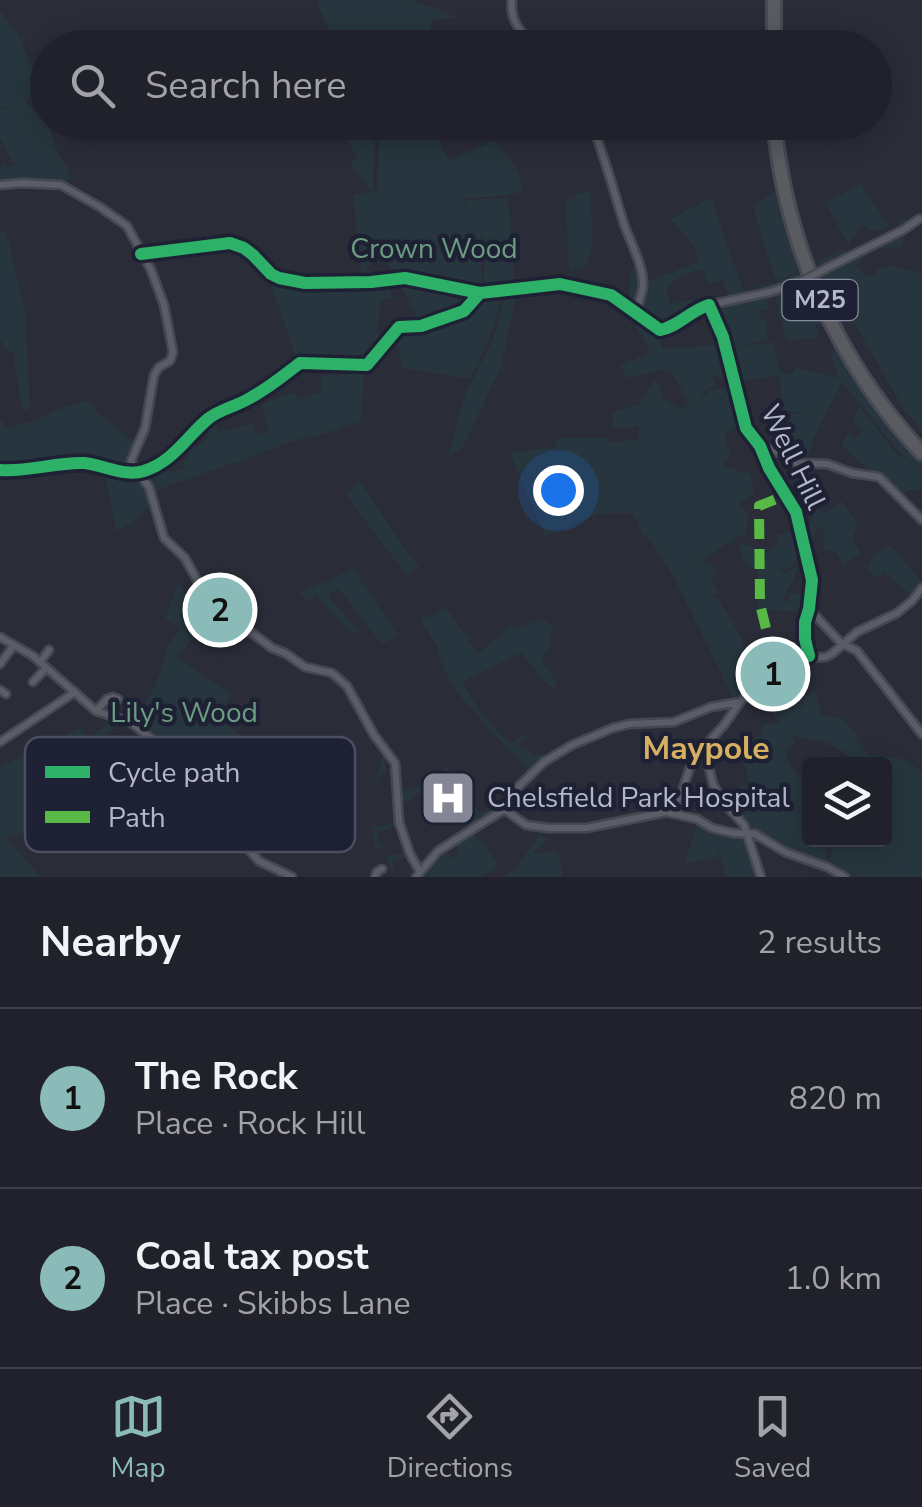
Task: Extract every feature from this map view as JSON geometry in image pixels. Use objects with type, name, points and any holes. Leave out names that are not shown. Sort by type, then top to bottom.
[{"type":"highway","points":[[771,0],[772,30]]},
{"type":"highway","name":"M25","points":[[779,140],[788,206],[816,291],[858,372],[922,454]]},
{"type":"highway","name":"M25","points":[[780,140],[796,214],[824,296],[868,377],[922,445]]},
{"type":"street","points":[[512,0],[510,6],[520,30]]},
{"type":"street","points":[[597,140],[640,268],[643,283],[638,314]]},
{"type":"street","points":[[0,185],[66,187],[127,226],[164,304],[173,352],[170,361],[159,367],[154,376],[145,428],[131,458],[149,488],[164,538],[185,558],[208,600],[272,648],[308,668],[332,673],[347,686],[395,763],[399,822],[417,872]]},
{"type":"street","points":[[144,256],[228,243],[244,248],[270,274],[292,281],[372,282],[405,278],[480,293],[560,284],[611,295],[660,330],[709,305],[770,292],[802,280],[919,219]]},
{"type":"street","points":[[0,470],[79,463],[137,473],[162,463],[213,416],[274,384],[300,362],[366,365],[400,327],[421,326],[464,311],[480,293]]},
{"type":"street","name":"Well Hill","points":[[709,305],[723,337],[746,428],[796,512],[812,580],[805,629],[808,656]]},
{"type":"street","points":[[760,446],[796,462],[827,464],[852,474],[879,478],[922,520]]},
{"type":"street","points":[[666,812],[680,798],[689,770],[704,747],[740,702],[775,668],[808,656],[826,656],[857,632],[894,615],[922,588]]},
{"type":"street","points":[[809,609],[844,644],[857,651],[922,734]]},
{"type":"street","points":[[0,637],[40,662],[96,710],[130,722],[149,737]]},
{"type":"street","points":[[0,664],[14,645]]},
{"type":"street","points":[[40,662],[48,649]]},
{"type":"street","points":[[32,682],[46,668]]},
{"type":"street","points":[[0,742],[74,692]]},
{"type":"street","points":[[96,710],[106,699],[118,699]]},
{"type":"street","points":[[417,872],[437,852],[504,809],[518,786],[544,762],[582,740],[629,724],[674,722],[711,707],[740,702]]},
{"type":"street","points":[[704,747],[713,784],[742,821],[762,877]]},
{"type":"street","points":[[717,784],[719,794]]},
{"type":"street","points":[[504,809],[526,825],[548,828],[596,827],[666,812],[697,819],[712,828],[757,835],[786,852],[843,875]]},
{"type":"street","points":[[252,852],[292,877]]},
{"type":"street","points":[[408,860],[417,872]]},
{"type":"street","points":[[375,877],[382,868]]},
{"type":"green space","points":[[316,0],[411,0],[458,17],[431,20],[431,30],[329,30]]},
{"type":"green space","points":[[0,10],[19,36],[30,62],[30,97],[26,101],[30,106],[30,140],[53,140],[71,179],[60,183],[0,183],[0,166],[14,165],[0,137],[0,111],[12,106],[0,108]]},
{"type":"green space","name":"Crown Wood","points":[[348,140],[374,140],[375,195],[379,140],[439,140],[449,160],[495,141],[517,171],[522,191],[463,199],[468,210],[466,200],[508,198],[515,288],[486,291],[485,242],[481,232],[482,288],[469,303],[441,319],[410,325],[408,321],[416,314],[381,246],[370,249],[372,265],[367,269],[375,280],[362,281],[353,195],[372,191],[349,162],[357,158]]},
{"type":"green space","points":[[861,184],[889,226],[872,231],[862,225],[849,245],[825,203]]},
{"type":"green space","points":[[775,191],[798,271],[779,280],[774,278],[753,206]]},
{"type":"green space","points":[[591,192],[592,247],[586,265],[569,271],[566,200]]},
{"type":"green space","points":[[711,198],[744,292],[728,296],[723,280],[708,284],[702,269],[680,277],[666,288],[670,304],[707,297],[709,304],[660,337],[662,349],[719,345],[725,377],[713,374],[718,386],[706,391],[700,403],[709,390],[733,387],[742,424],[725,434],[731,454],[723,466],[750,474],[755,492],[739,503],[749,515],[745,534],[702,558],[705,566],[711,563],[717,573],[710,577],[718,592],[713,595],[742,639],[754,683],[735,701],[672,574],[643,535],[633,513],[600,513],[545,536],[510,453],[556,447],[557,438],[607,438],[609,443],[638,439],[639,426],[612,429],[613,412],[640,404],[656,378],[664,400],[683,409],[689,403],[671,372],[663,369],[627,378],[620,366],[650,352],[620,298],[630,295],[630,274],[636,265],[647,282],[698,262],[700,265],[694,246],[671,219]]},
{"type":"green space","points":[[906,217],[900,248],[876,251],[856,265],[866,276],[891,266],[922,273],[922,431],[903,408],[851,317],[837,312],[816,263],[844,249],[854,259],[891,240],[899,222]]},
{"type":"green space","points":[[6,231],[25,311],[30,409],[24,411],[13,352],[7,351],[0,339],[0,232]]},
{"type":"green space","points":[[800,272],[822,324],[815,325],[820,338],[785,338],[775,295],[767,298],[768,309],[760,310],[768,340],[738,347],[774,342],[779,371],[792,375],[796,367],[839,378],[831,355],[834,346],[838,348],[839,355],[922,461],[922,470],[917,467],[922,473],[922,488],[918,491],[911,489],[902,495],[889,479],[871,472],[841,445],[848,433],[854,440],[862,432],[853,420],[859,406],[898,455],[913,463],[900,453],[842,382],[802,461],[778,450],[777,433],[790,426],[791,413],[809,415],[783,410],[780,375],[736,382],[728,352],[732,348],[715,309],[762,295],[758,286]]},
{"type":"green space","points":[[271,278],[311,287],[389,282],[392,298],[381,300],[377,334],[392,334],[364,364],[296,357]]},
{"type":"green space","points":[[506,291],[516,295],[501,367],[463,447],[448,457],[465,395],[492,341]]},
{"type":"green space","points":[[481,296],[501,296],[489,339],[470,379],[403,368],[396,336],[404,327],[467,311]]},
{"type":"green space","points":[[345,366],[362,368],[364,372],[361,421],[344,427],[342,424],[341,428],[310,439],[308,436],[152,492],[143,473],[164,464],[170,473],[184,468],[183,461],[190,453],[184,446],[190,441],[196,448],[209,435],[204,428],[211,420],[219,432],[252,423],[257,436],[268,431],[262,404],[295,392],[298,400],[322,392],[322,375],[345,374]]},
{"type":"green space","points":[[87,401],[119,432],[132,439],[139,435],[132,469],[72,460],[0,468],[0,420],[6,428]]},
{"type":"green space","points":[[104,468],[137,475],[150,496],[141,515],[116,531]]},
{"type":"green space","points":[[806,477],[819,478],[815,510],[826,512],[842,501],[858,525],[852,538],[861,553],[844,565],[836,552],[824,550],[824,527],[817,529],[811,547],[807,534],[812,518],[808,509],[789,500]]},
{"type":"green space","points":[[360,481],[419,567],[406,575],[346,495]]},
{"type":"green space","points":[[799,529],[800,555],[791,566],[777,569],[786,573],[797,566],[783,601],[789,602],[789,594],[801,594],[800,612],[759,609],[757,569],[746,565],[738,542],[765,553],[777,547],[777,535]]},
{"type":"green space","points":[[890,545],[922,581],[911,595],[884,572],[875,578],[867,568],[874,555]]},
{"type":"green space","points":[[353,569],[398,636],[382,644],[338,588],[328,597],[358,630],[352,633],[316,595],[308,601],[298,594]]},
{"type":"green space","name":"Lily's Wood","points":[[178,584],[195,607],[203,600],[209,614],[177,657],[232,694],[220,717],[242,737],[152,737],[137,725],[167,647],[181,628],[165,618]]},
{"type":"green space","points":[[446,608],[470,638],[468,645],[478,654],[507,629],[543,620],[553,625],[549,648],[541,660],[557,683],[553,688],[521,653],[462,682],[482,715],[508,742],[525,736],[518,743],[524,750],[527,748],[532,756],[542,753],[545,757],[529,771],[463,700],[445,672],[438,648],[420,619]]},
{"type":"green space","points":[[755,688],[779,716],[775,689],[781,695],[784,709],[814,691],[822,715],[841,718],[868,755],[891,757],[848,757],[822,742],[791,733],[796,743],[785,749],[802,780],[802,847],[827,847],[826,865],[771,845],[766,849],[769,844],[736,811],[746,805],[739,788],[749,783],[739,749],[764,732],[764,724],[779,723]]},
{"type":"green space","points":[[115,719],[126,721],[103,737],[90,737]]},
{"type":"green space","points":[[81,728],[86,737],[62,737]]},
{"type":"green space","points":[[384,745],[401,764],[405,791],[417,787],[425,795],[446,767],[470,793],[479,813],[495,808],[498,812],[509,808],[517,811],[494,824],[491,821],[468,827],[465,819],[469,810],[464,796],[446,775],[427,799],[419,793],[403,804],[402,829],[417,863],[413,866],[405,858],[397,862],[393,859],[394,869],[390,869],[387,856],[407,852],[397,826],[377,832],[377,842],[385,850],[375,847],[372,826],[396,821],[396,772],[387,755],[386,774],[375,782],[383,757],[379,746]]},
{"type":"green space","points":[[25,755],[25,832],[7,839],[41,877],[0,877],[0,767]]},
{"type":"green space","points":[[892,757],[922,773],[922,877],[849,877],[827,865],[833,847],[892,847]]},
{"type":"green space","points":[[698,822],[745,834],[759,877],[725,877],[720,850],[718,857],[684,864]]},
{"type":"green space","points":[[473,831],[499,865],[481,877],[419,877],[429,853],[452,840],[454,845],[447,850],[450,859],[460,853],[455,842]]},
{"type":"green space","points":[[540,835],[549,839],[531,854],[558,852],[563,877],[504,877],[517,866]]},
{"type":"marked path","points":[[757,684],[762,658],[770,649],[760,604],[759,506],[786,495]]},
{"type":"cycle path","points":[[141,254],[230,243],[244,248],[271,274],[305,283],[405,278],[480,293],[560,284],[611,295],[660,330],[709,305],[723,337],[746,428],[796,512],[812,580],[805,622],[809,656]]},
{"type":"cycle path","points":[[0,470],[84,463],[122,472],[144,471],[172,455],[209,418],[257,394],[300,363],[367,365],[399,327],[421,326],[464,311],[480,293]]},
{"type":"place","name":"Coal tax post","points":[[220,610]]},
{"type":"place","name":"The Rock","points":[[773,674]]},
{"type":"place","name":"Chelsfield Park Hospital","points":[[448,798]]},
{"type":"district","name":"Maypole","points":[[706,748]]}]
